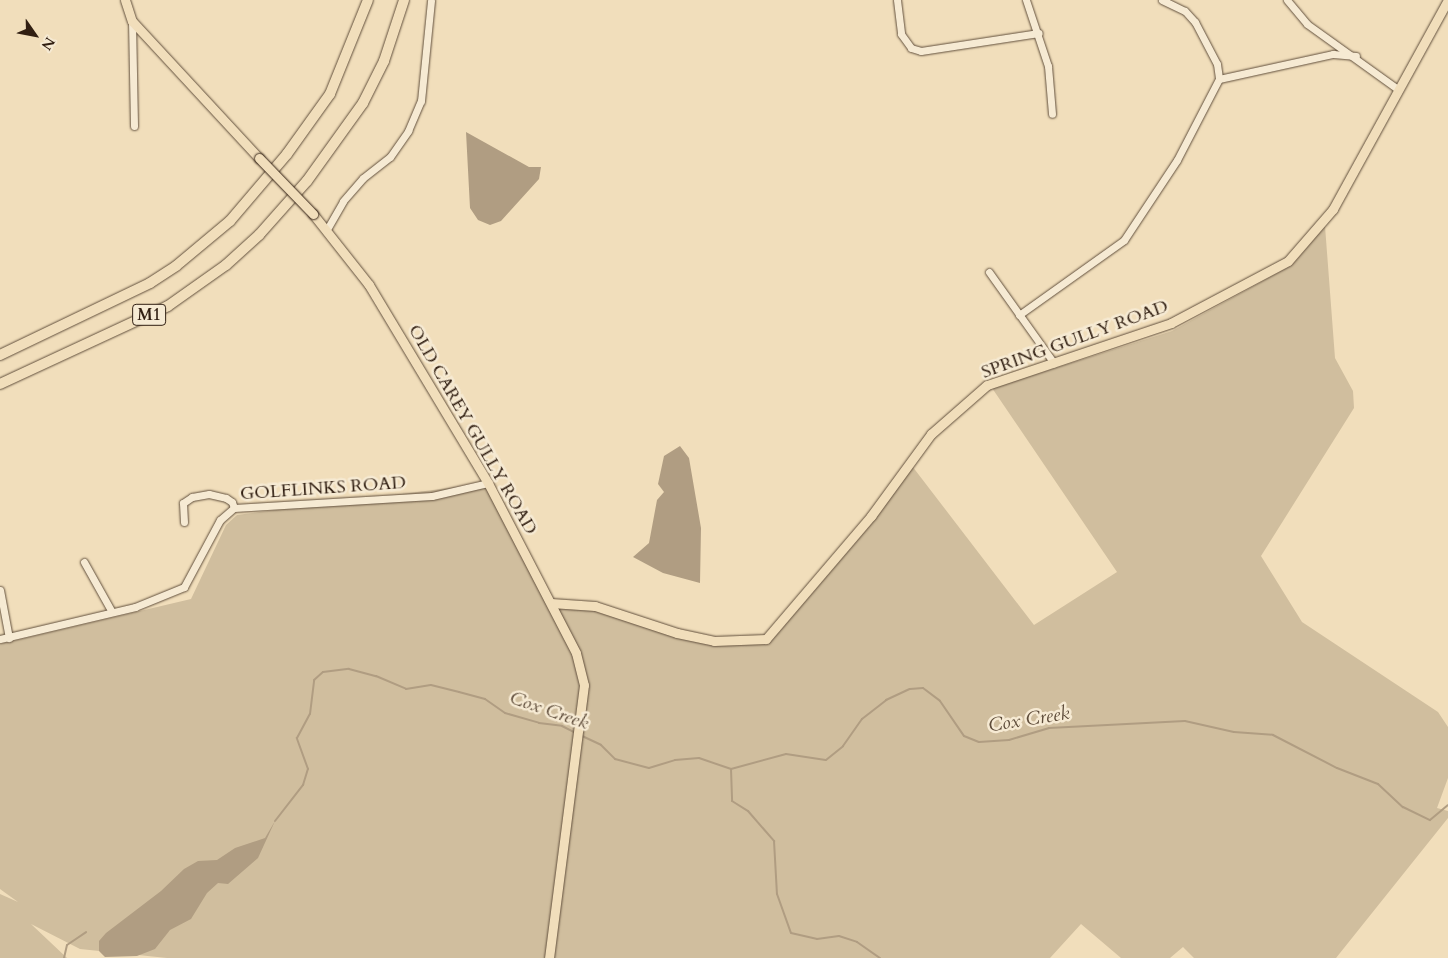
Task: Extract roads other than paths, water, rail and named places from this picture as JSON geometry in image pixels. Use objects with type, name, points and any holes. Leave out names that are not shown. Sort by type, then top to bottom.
[{"type":"highway","name":"M1","points":[[0,355],[150,283],[182,261],[230,220],[288,154],[330,94],[368,0]]},
{"type":"highway","name":"M1","points":[[0,384],[168,306],[226,265],[259,236],[307,181],[363,103],[384,61],[404,0]]},
{"type":"main road","name":"OLD CAREY GULLY ROAD","points":[[125,0],[132,21],[313,214],[369,286],[488,483],[576,653],[584,685],[549,958]]},
{"type":"main road","name":"SPRING GULLY ROAD","points":[[551,603],[595,606],[677,633],[714,641],[766,639],[871,516],[931,434],[987,385],[1171,323],[1288,261],[1333,209],[1448,0]]},
{"type":"street","points":[[326,231],[343,201],[364,178],[390,157],[408,131],[421,101],[430,0]]},
{"type":"street","points":[[897,0],[901,34],[911,48],[921,51],[1039,33]]},
{"type":"street","points":[[1026,0],[1039,33],[1048,66],[1052,114]]},
{"type":"street","points":[[1019,315],[1124,240],[1177,160],[1219,79],[1217,64],[1195,22],[1185,11],[1162,0]]},
{"type":"street","points":[[1287,0],[1308,24],[1356,56],[1399,90]]},
{"type":"street","points":[[132,21],[134,126]]},
{"type":"street","points":[[1219,79],[1333,54],[1356,56]]},
{"type":"street","points":[[989,272],[1054,363]]},
{"type":"street","name":"GOLFLINKS ROAD","points":[[0,639],[135,607],[184,587],[220,520],[234,508],[432,496],[488,483]]},
{"type":"street","points":[[184,522],[183,503],[192,497],[209,494],[226,498],[234,508]]},
{"type":"street","points":[[84,562],[112,612]]},
{"type":"street","points":[[0,590],[9,638]]},
{"type":"waterway","name":"Cox Creek","points":[[275,821],[303,785],[308,769],[297,738],[310,714],[314,680],[323,672],[349,669],[376,676],[406,689],[431,685],[485,699],[505,713],[539,723],[562,726],[574,732]]},
{"type":"waterway","name":"Cox Creek","points":[[580,735],[601,745],[615,759],[649,768],[675,760],[699,758],[731,769],[786,754],[826,760],[843,746],[862,719],[886,700],[910,689],[923,688],[940,701],[964,736],[979,742],[1009,740],[1049,728],[1185,721],[1234,732],[1273,735],[1337,768],[1378,784],[1403,807],[1430,820],[1448,805]]},
{"type":"waterway","points":[[731,769],[732,801],[748,811],[774,841],[777,894],[791,933],[817,939],[839,936],[857,942],[880,958]]},
{"type":"waterway","name":"Cox Creek","points":[[64,958],[67,945],[86,932]]}]
